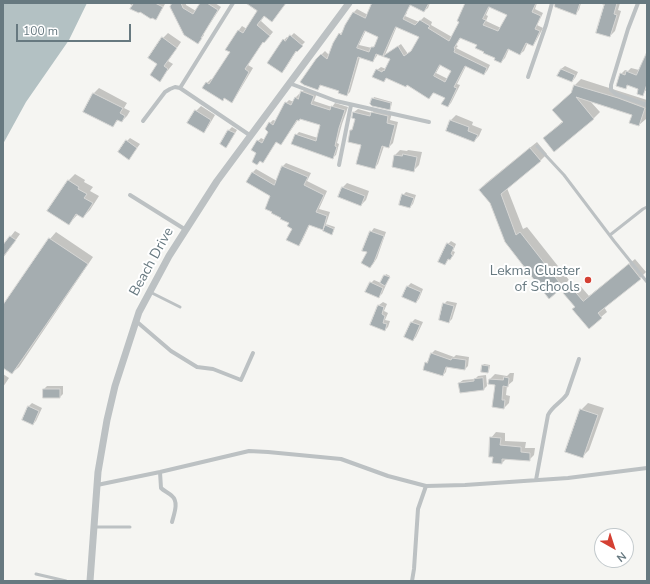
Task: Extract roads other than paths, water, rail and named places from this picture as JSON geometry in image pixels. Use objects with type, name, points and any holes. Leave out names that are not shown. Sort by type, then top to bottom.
[{"type":"street","points":[[180,88],[233,3]]},
{"type":"street","name":"Beach Drive","points":[[90,581],[98,472],[115,386],[139,312],[169,256],[217,182],[349,3]]},
{"type":"street","points":[[528,77],[552,3]]},
{"type":"street","points":[[638,3],[628,29],[611,85],[611,90],[620,96],[647,105]]},
{"type":"street","points":[[290,83],[336,101],[429,122]]},
{"type":"street","points":[[143,121],[166,92],[175,87],[180,88],[251,136]]},
{"type":"street","points":[[339,165],[351,105]]},
{"type":"street","points":[[130,195],[186,230]]},
{"type":"street","points":[[136,321],[171,351],[197,367],[213,369],[241,380],[253,353]]},
{"type":"street","points":[[536,480],[548,415],[553,407],[567,394],[579,359]]},
{"type":"street","points":[[97,485],[249,451],[341,459],[388,476],[426,486],[568,478],[647,468]]},
{"type":"street","points":[[160,472],[162,490],[172,496],[176,503],[172,522]]},
{"type":"street","points":[[412,581],[418,509],[426,486]]},
{"type":"lane","points":[[537,146],[564,175],[647,282]]},
{"type":"lane","points":[[610,235],[647,207]]},
{"type":"lane","points":[[150,292],[180,308]]},
{"type":"lane","points":[[94,527],[130,527]]},
{"type":"lane","points":[[36,574],[66,581]]},
{"type":"place","name":"Lekma Cluster of Schools","points":[[588,280]]}]
